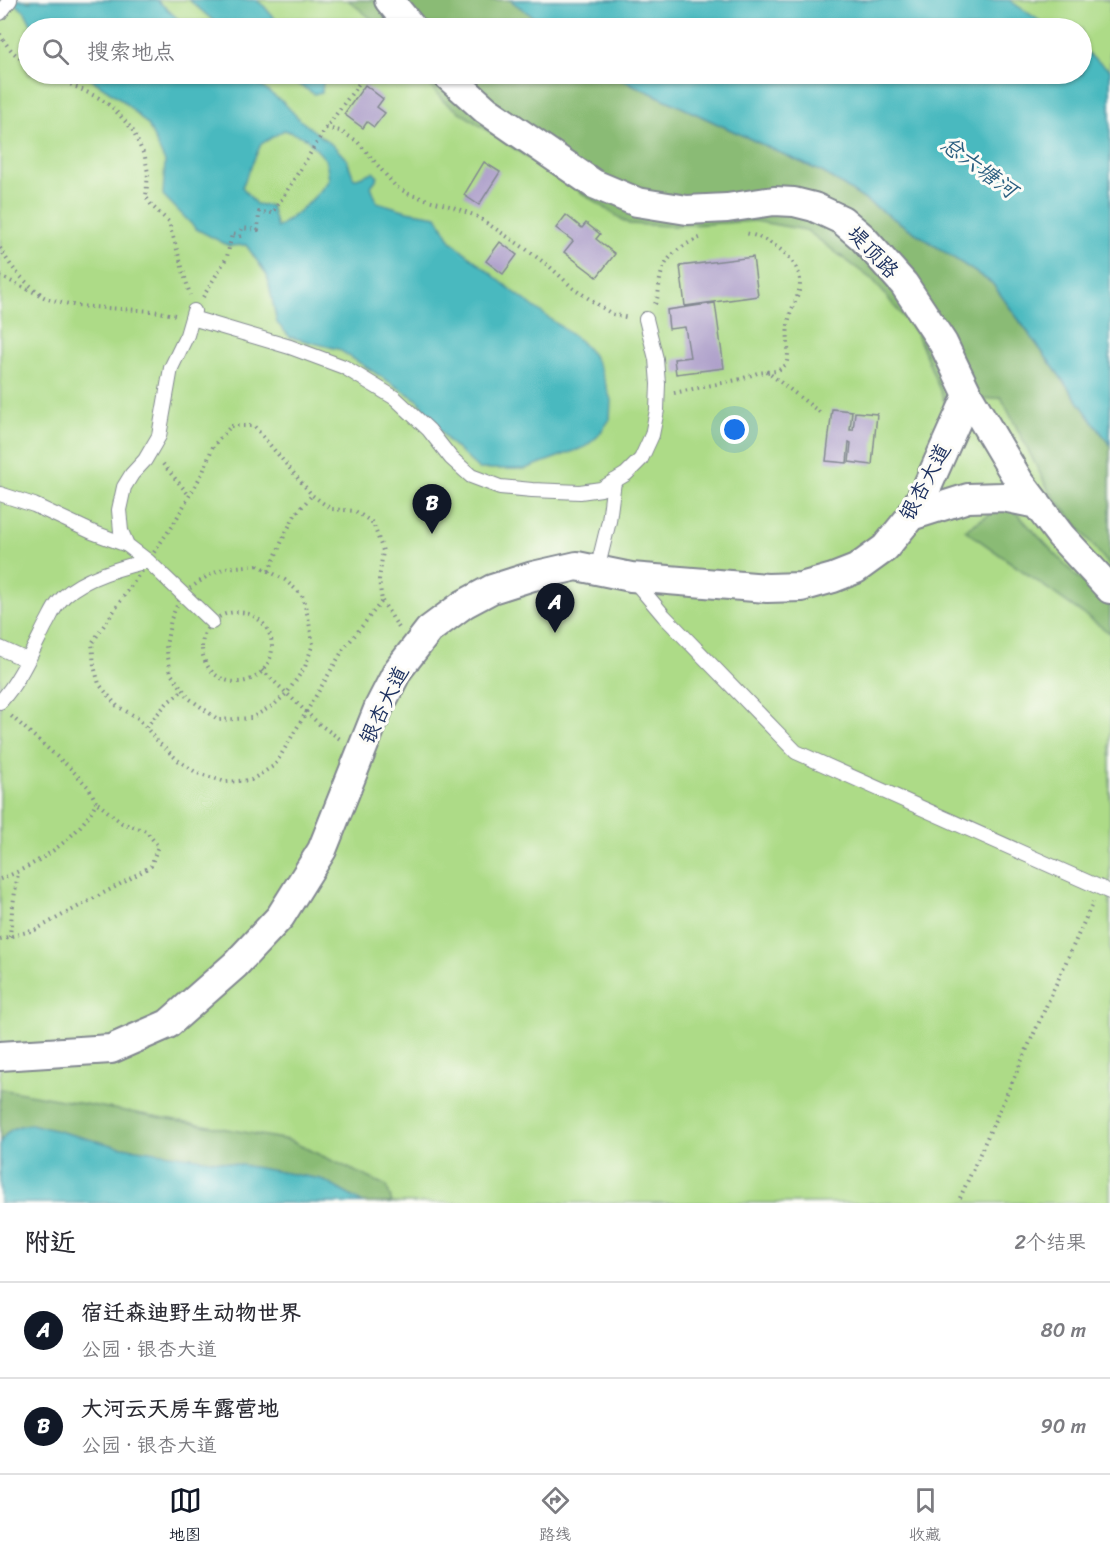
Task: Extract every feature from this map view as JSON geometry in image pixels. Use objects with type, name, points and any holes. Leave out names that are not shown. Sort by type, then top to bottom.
[{"type":"street","points":[[389,0],[404,18]]},
{"type":"street","name":"堤顶路","points":[[457,84],[486,110],[594,184],[637,202],[687,210],[728,208],[774,201],[794,202],[814,207],[842,220],[862,237],[904,284],[943,343],[969,395],[1019,481],[1061,536],[1110,589]]},
{"type":"street","name":"银杏大道","points":[[0,1056],[111,1049],[168,1024],[235,965],[280,917],[322,849],[379,707],[398,670],[429,630],[464,604],[492,590],[533,576],[577,566],[631,577],[767,588],[801,586],[833,578],[856,568],[885,548],[911,516],[927,487],[969,395]]},
{"type":"street","points":[[911,516],[968,498],[1003,497],[1037,504]]},
{"type":"lane","points":[[127,545],[121,531],[119,510],[124,488],[159,436],[171,368],[187,335],[193,314],[344,367],[395,398],[429,430],[451,458],[471,476],[500,487],[580,492],[601,489],[626,474],[640,459],[652,435],[658,397],[656,359],[646,319]]},
{"type":"lane","points":[[597,570],[609,521],[614,482]]},
{"type":"lane","points":[[0,494],[34,505],[92,532],[127,545],[148,561],[212,622]]},
{"type":"lane","points":[[0,702],[6,696],[60,600],[95,578],[148,561]]},
{"type":"lane","points":[[631,577],[664,616],[796,752],[1105,890]]},
{"type":"lane","points":[[0,648],[27,660]]},
{"type":"path","points":[[0,34],[5,43],[18,55]]},
{"type":"path","points":[[70,84],[112,107],[132,129],[145,157],[148,173],[147,197],[152,206],[169,222],[193,314]]},
{"type":"path","points":[[193,314],[227,257],[231,234],[240,236],[242,228],[258,230],[259,212],[273,213],[326,128],[359,84]]},
{"type":"path","points":[[326,128],[340,131],[357,141],[396,187],[411,195],[476,216],[523,247],[573,288],[612,314],[646,319],[659,296],[662,270],[668,260],[686,243],[702,236]]},
{"type":"path","points":[[658,397],[741,379],[765,371],[777,371],[786,365],[789,353],[788,320],[799,293],[798,272],[789,259],[765,239],[748,233],[736,233]]},
{"type":"path","points":[[0,248],[11,267],[48,299]]},
{"type":"path","points":[[0,276],[48,299],[77,306],[193,314]]},
{"type":"path","points":[[765,371],[822,414]]},
{"type":"path","points":[[231,426],[254,426],[312,495],[331,509],[355,512],[373,523],[383,551],[379,580],[382,601],[343,650],[275,765],[251,780],[226,782],[197,773],[160,744],[138,718],[117,706],[99,684],[94,666],[92,644],[174,523],[204,472],[213,446],[231,426]]},
{"type":"path","points":[[151,450],[189,495]]},
{"type":"path","points":[[269,572],[295,516],[312,495]]},
{"type":"path","points":[[258,566],[269,572],[285,580],[302,595],[312,644],[305,667],[287,693],[274,705],[251,718],[219,720],[190,699],[171,674],[166,646],[171,619],[182,594],[225,567],[258,566]]},
{"type":"path","points":[[231,612],[253,616],[262,623],[268,633],[271,655],[262,670],[249,679],[237,682],[226,680],[215,674],[207,666],[202,643],[205,632],[212,622],[231,612]]},
{"type":"path","points":[[262,670],[319,724],[360,753]]},
{"type":"path","points":[[146,727],[168,702],[183,690]]},
{"type":"path","points":[[0,939],[35,930],[126,881],[151,866],[158,846],[146,831],[122,823],[96,802],[89,788],[9,714]]},
{"type":"path","points":[[0,879],[18,873],[70,836],[91,813],[96,802]]},
{"type":"path","points":[[10,937],[18,873]]},
{"type":"path","points":[[960,1198],[1105,890]]},
{"type":"green space","points":[[0,0],[1110,0],[1110,1203],[0,1203]]},
{"type":"green space","points":[[348,0],[510,0],[535,18],[370,18]]},
{"type":"green space","points":[[429,84],[632,84],[824,173],[992,283],[1110,445],[1110,566],[1049,491],[1001,397],[946,405],[917,334],[874,281],[806,230],[755,221],[672,226],[629,224],[443,101]]},
{"type":"green space","points":[[1007,503],[1076,576],[1110,601],[1110,633],[965,530]]},
{"type":"green space","points":[[0,1089],[288,1140],[387,1186],[392,1203],[0,1203]]},
{"type":"water","points":[[11,0],[30,2],[32,0],[157,0],[177,18],[28,18],[25,12]]},
{"type":"water","points":[[189,0],[256,0],[274,18],[210,18]]},
{"type":"water","points":[[510,0],[1009,0],[1035,18],[535,18]]},
{"type":"water","name":"总六塘河","points":[[1092,57],[1110,70],[1110,445],[992,283],[824,173],[632,84],[1092,84]]},
{"type":"water","points":[[98,84],[258,84],[284,103],[300,120],[336,148],[347,160],[354,179],[373,172],[378,177],[371,186],[377,202],[407,211],[437,216],[451,241],[580,341],[592,354],[600,368],[611,400],[610,419],[598,436],[585,447],[525,469],[479,469],[449,442],[418,400],[338,349],[290,337],[277,323],[267,275],[246,245],[229,246],[196,229],[163,195],[165,162],[148,125],[121,99]],"holes":[[[284,130],[306,138],[326,160],[329,180],[318,194],[277,228],[271,206],[256,204],[242,187],[261,144]]]},
{"type":"water","points":[[298,84],[323,84],[322,92],[314,94]]},
{"type":"water","points":[[31,1124],[116,1146],[321,1179],[363,1203],[0,1203],[0,1143],[12,1129]]},
{"type":"building","points":[[365,85],[383,99],[377,107],[385,113],[374,127],[367,122],[363,128],[344,114]]},
{"type":"building","points":[[484,162],[500,172],[479,205],[464,195]]},
{"type":"building","points":[[566,215],[582,228],[586,223],[600,234],[596,239],[615,254],[597,277],[564,252],[573,241],[556,228]]},
{"type":"building","points":[[500,242],[517,255],[503,274],[486,261]]},
{"type":"building","points":[[753,257],[758,296],[685,306],[680,266]]},
{"type":"building","points":[[715,303],[724,368],[676,374],[674,359],[690,357],[685,327],[669,329],[667,310]]},
{"type":"building","points":[[832,409],[852,411],[850,430],[853,430],[855,412],[877,414],[872,465],[849,462],[851,443],[849,442],[847,463],[826,461]]},
{"type":"place","name":"大河云天房车露营地","points":[[432,534]]},
{"type":"place","name":"宿迁森迪野生动物世界","points":[[555,633]]}]
